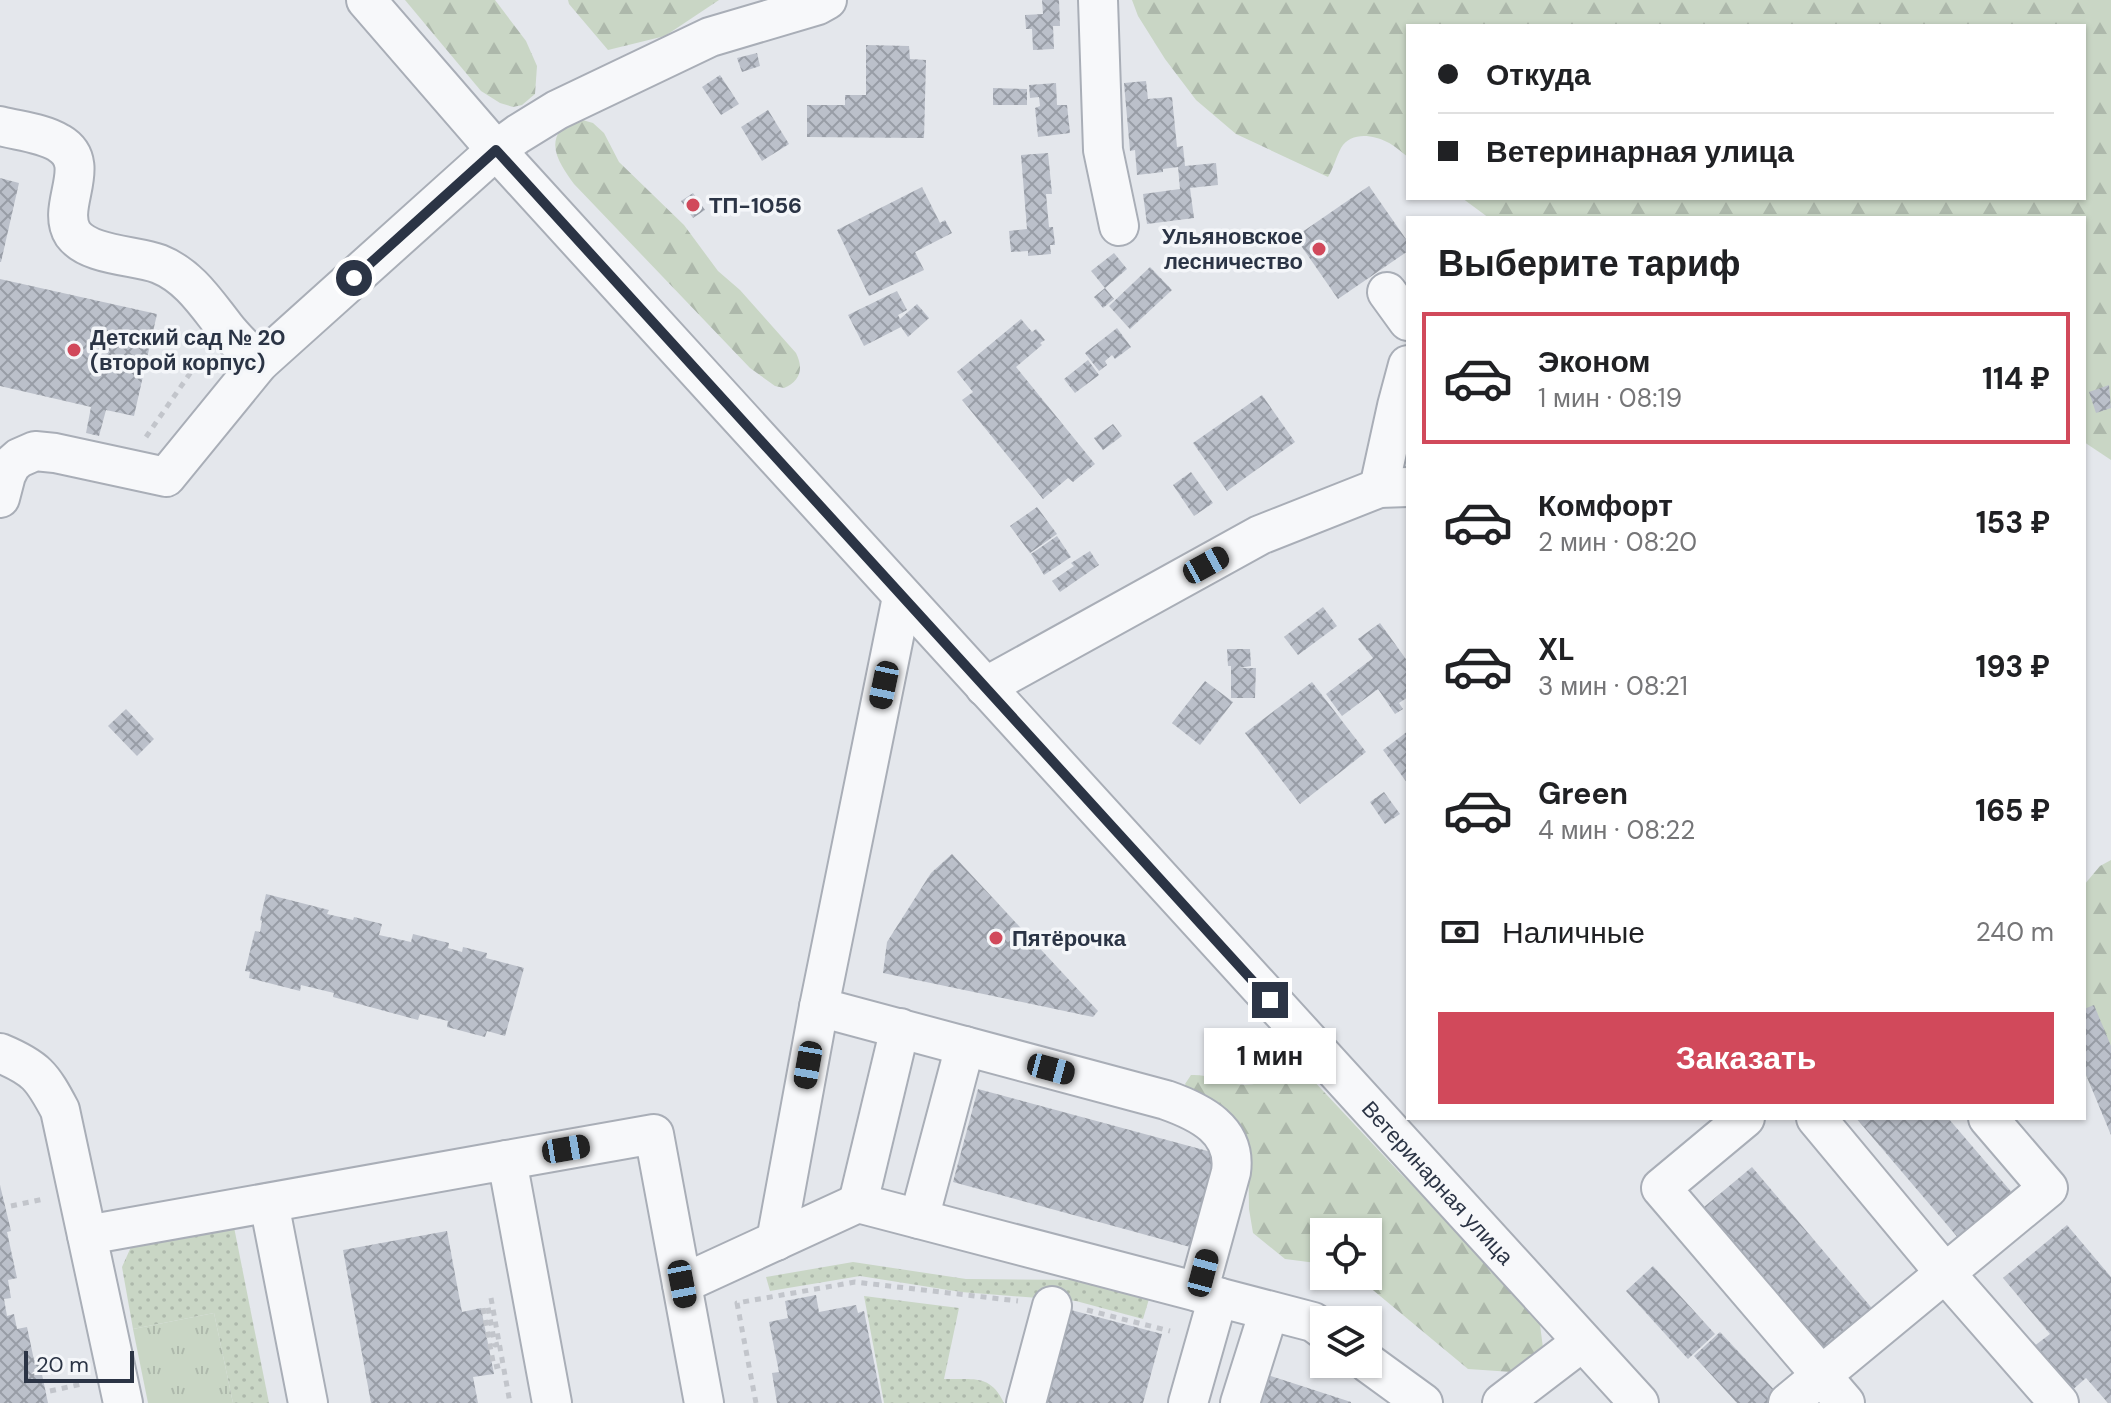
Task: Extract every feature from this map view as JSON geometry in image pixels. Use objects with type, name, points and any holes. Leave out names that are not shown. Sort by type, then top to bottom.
[{"type":"street","name":"Ветеринарная улица","points":[[366,0],[496,150],[1639,1403]]},
{"type":"street","points":[[0,498],[11,465],[35,451],[166,477],[259,363],[496,150],[518,134],[557,110],[710,37],[827,0]]},
{"type":"street","points":[[1098,0],[1103,150],[1119,226]]},
{"type":"street","points":[[0,126],[46,137],[68,150],[74,162],[75,177],[68,221],[82,242],[96,249],[158,264],[178,275],[205,299],[227,330],[259,363]]},
{"type":"street","points":[[985,687],[1260,535],[1394,488],[1397,406],[1406,372]]},
{"type":"street","points":[[776,1241],[819,1007],[902,597]]},
{"type":"street","points":[[819,1007],[1166,1100],[1194,1110],[1213,1124],[1233,1157],[1208,1294],[1206,1340],[1188,1403]]},
{"type":"street","points":[[858,1203],[900,1028]]},
{"type":"street","points":[[919,1219],[965,1046]]},
{"type":"street","points":[[0,1053],[27,1064],[46,1084],[60,1110],[123,1403]]},
{"type":"street","points":[[1743,1120],[1661,1188],[1833,1389]]},
{"type":"street","points":[[1818,1120],[2059,1403]]},
{"type":"street","points":[[1788,1403],[1833,1389],[1945,1273],[2048,1188],[1990,1120]]},
{"type":"street","points":[[87,1235],[654,1134],[704,1403]]},
{"type":"street","points":[[507,1160],[552,1403]]},
{"type":"street","points":[[269,1203],[308,1403]]},
{"type":"street","points":[[682,1284],[858,1203],[1310,1321]]},
{"type":"street","points":[[1026,1403],[1052,1306]]},
{"type":"street","points":[[1240,1403],[1269,1311]]},
{"type":"street","points":[[1502,1403],[1582,1342]]},
{"type":"street","points":[[1381,1382],[1423,1403]]},
{"type":"path","points":[[139,447],[206,352]]},
{"type":"path","points":[[11,1206],[27,1203]]},
{"type":"path","points":[[756,1403],[737,1303],[855,1282],[1071,1306],[1206,1340]]},
{"type":"path","points":[[489,1286],[510,1403]]},
{"type":"path","points":[[499,1344],[495,1345],[488,1307],[483,1308],[494,1367],[503,1365]]},
{"type":"path","points":[[50,1391],[64,1388]]},
{"type":"green space","points":[[405,0],[495,0],[526,41],[537,66],[535,94],[522,105],[513,107],[481,91]]},
{"type":"green space","points":[[568,0],[719,0],[665,36],[608,50]]},
{"type":"green space","points":[[1132,0],[2111,0],[2111,460],[2086,443],[2086,216],[1486,216],[1465,200],[2086,200],[2086,24],[1406,24],[1406,156],[1381,139],[1356,137],[1341,148],[1328,177],[1236,134],[1196,100],[1138,16]]},
{"type":"green space","points":[[579,119],[593,123],[604,133],[619,162],[684,225],[718,271],[740,290],[796,353],[800,369],[794,382],[784,388],[775,386],[750,368],[574,184],[558,158],[555,144],[561,129]]},
{"type":"green space","points":[[2111,860],[2111,1130],[2086,1075],[2086,883],[2100,866]]},
{"type":"green space","points":[[1291,1069],[1311,1078],[1399,1172],[1538,1309],[1543,1348],[1512,1372],[1468,1369],[1373,1290],[1382,1290],[1382,1218],[1310,1218],[1310,1262],[1285,1259],[1253,1233],[1249,1209],[1248,1143],[1242,1128],[1213,1102],[1190,1094],[1185,1084],[1191,1075],[1236,1084],[1271,1079]]},
{"type":"green space","points":[[233,1222],[269,1403],[233,1403],[214,1313],[133,1329],[122,1267],[131,1247],[149,1237]]},
{"type":"green space","points":[[853,1262],[966,1279],[1082,1280],[1149,1299],[1143,1319],[1076,1301],[961,1292],[860,1276],[770,1291],[766,1277]]},
{"type":"green space","points":[[864,1296],[959,1308],[944,1379],[986,1382],[999,1393],[1004,1403],[884,1403]]},
{"type":"green space","points":[[214,1313],[233,1403],[148,1403],[133,1329]]},
{"type":"building","points":[[1042,0],[1059,0],[1060,26],[1053,26],[1054,49],[1033,50],[1032,29],[1026,29],[1025,15],[1043,14]]},
{"type":"building","points":[[866,45],[909,46],[910,59],[926,60],[924,138],[807,137],[807,105],[845,105],[845,95],[866,95]]},
{"type":"building","points":[[757,53],[760,66],[742,72],[737,58]]},
{"type":"building","points":[[720,75],[739,104],[721,115],[702,87]]},
{"type":"building","points":[[1146,81],[1148,99],[1172,97],[1177,147],[1183,146],[1185,166],[1216,163],[1218,185],[1190,188],[1194,218],[1147,224],[1143,194],[1180,189],[1178,167],[1137,175],[1135,150],[1130,151],[1124,83]]},
{"type":"building","points":[[1056,83],[1057,105],[1067,105],[1070,133],[1038,137],[1035,108],[1040,106],[1039,97],[1030,98],[1029,85]]},
{"type":"building","points":[[993,88],[1027,89],[1027,105],[993,105]]},
{"type":"building","points":[[768,110],[789,144],[762,161],[741,127]]},
{"type":"building","points":[[1048,153],[1052,194],[1046,194],[1049,227],[1053,227],[1055,245],[1050,245],[1051,254],[1028,256],[1028,251],[1011,252],[1009,231],[1027,229],[1021,155]]},
{"type":"building","points":[[0,178],[19,183],[1,262],[0,262]]},
{"type":"building","points":[[1369,186],[1406,239],[1406,252],[1338,299],[1295,237]]},
{"type":"building","points":[[922,187],[940,223],[945,220],[952,233],[915,252],[924,270],[869,296],[837,230]]},
{"type":"building","name":"ТП-1056","points":[[693,193],[705,210],[693,218],[681,201]]},
{"type":"building","points":[[1114,253],[1127,269],[1105,288],[1091,271]]},
{"type":"building","points":[[1150,267],[1172,290],[1130,329],[1109,306]]},
{"type":"building","name":"Детский сад № 20 (второй корпус)","points":[[0,279],[157,314],[134,416],[106,410],[99,436],[86,433],[91,407],[0,386]]},
{"type":"building","points":[[1105,288],[1114,299],[1103,308],[1094,297]]},
{"type":"building","points":[[897,291],[907,310],[898,315],[900,319],[917,304],[929,318],[908,337],[901,327],[864,346],[848,315]]},
{"type":"building","points":[[1021,319],[1032,332],[1036,329],[1045,340],[1016,367],[1095,464],[1073,482],[1068,478],[1043,499],[962,400],[973,392],[957,372]]},
{"type":"building","points":[[1117,328],[1131,347],[1115,359],[1112,355],[1105,361],[1107,365],[1099,371],[1085,353]]},
{"type":"building","points":[[1088,360],[1099,375],[1075,393],[1064,379]]},
{"type":"building","points":[[2109,385],[2111,408],[2096,413],[2089,392]]},
{"type":"building","points":[[1262,395],[1295,442],[1227,491],[1193,443]]},
{"type":"building","points":[[1113,424],[1122,436],[1103,450],[1094,438]]},
{"type":"building","points":[[1191,472],[1213,503],[1194,516],[1173,485]]},
{"type":"building","points":[[1037,507],[1057,534],[1030,553],[1010,526]]},
{"type":"building","points":[[1057,536],[1071,557],[1044,575],[1031,554]]},
{"type":"building","points":[[1090,551],[1099,565],[1060,592],[1052,581]]},
{"type":"building","points":[[1323,607],[1337,626],[1298,655],[1284,637]]},
{"type":"building","points":[[1380,623],[1406,659],[1406,698],[1399,703],[1403,709],[1395,714],[1378,689],[1342,716],[1326,694],[1373,658],[1358,639]]},
{"type":"building","points":[[1227,649],[1250,649],[1251,666],[1239,668],[1256,668],[1255,698],[1231,698],[1231,666],[1228,666]]},
{"type":"building","points":[[1205,681],[1233,702],[1200,745],[1172,723]]},
{"type":"building","points":[[1312,682],[1366,752],[1300,804],[1245,733]]},
{"type":"building","points":[[126,709],[154,739],[137,756],[108,726]]},
{"type":"building","points":[[1406,733],[1406,781],[1383,750]]},
{"type":"building","points":[[1384,792],[1400,814],[1385,824],[1370,802]]},
{"type":"building","points":[[952,854],[1098,1011],[1093,1017],[883,973],[887,942],[931,873]]},
{"type":"building","points":[[266,894],[329,910],[327,914],[382,924],[379,935],[411,942],[413,934],[449,943],[448,948],[462,952],[463,947],[487,953],[486,958],[524,968],[505,1036],[487,1031],[485,1037],[447,1027],[448,1021],[420,1014],[418,1020],[333,997],[334,993],[301,985],[300,991],[249,978],[250,972],[245,971],[255,931],[260,932]]},
{"type":"building","points":[[2094,1005],[2111,1046],[2111,1135],[2086,1075],[2086,1008]]},
{"type":"building","points":[[978,1089],[1215,1153],[1190,1247],[953,1182]]},
{"type":"building","points":[[1858,1120],[1950,1120],[2014,1195],[1960,1240]]},
{"type":"building","points":[[1752,1167],[1876,1313],[1823,1359],[1698,1212]]},
{"type":"building","points":[[0,1185],[11,1231],[7,1232],[17,1278],[8,1280],[11,1298],[4,1299],[7,1316],[14,1314],[17,1329],[27,1327],[34,1360],[39,1360],[48,1403],[0,1403]]},
{"type":"building","points":[[2067,1225],[2111,1277],[2111,1403],[2086,1378],[2070,1392],[2033,1347],[2050,1334],[2003,1278]]},
{"type":"building","points":[[447,1231],[462,1312],[481,1308],[494,1374],[473,1377],[478,1403],[371,1403],[343,1250]]},
{"type":"building","points":[[1653,1266],[1715,1334],[1688,1359],[1626,1291]]},
{"type":"building","points":[[816,1295],[819,1312],[856,1305],[858,1313],[864,1311],[882,1403],[777,1403],[772,1373],[779,1372],[769,1322],[788,1318],[785,1301]]},
{"type":"building","points":[[1071,1310],[1162,1334],[1143,1403],[1046,1403]]},
{"type":"building","points":[[1720,1332],[1780,1396],[1772,1403],[1737,1403],[1694,1356]]},
{"type":"building","points":[[1268,1375],[1351,1402],[1351,1403],[1258,1403]]},
{"type":"place","name":"ТП-1056","points":[[693,205]]},
{"type":"place","name":"Ульяновское лесничество","points":[[1319,249]]},
{"type":"place","name":"Детский сад № 20 (второй корпус)","points":[[74,350]]},
{"type":"place","name":"Пятёрочка","points":[[996,938]]},
{"type":"route","points":[[354,278],[496,150],[1270,1000]]}]
